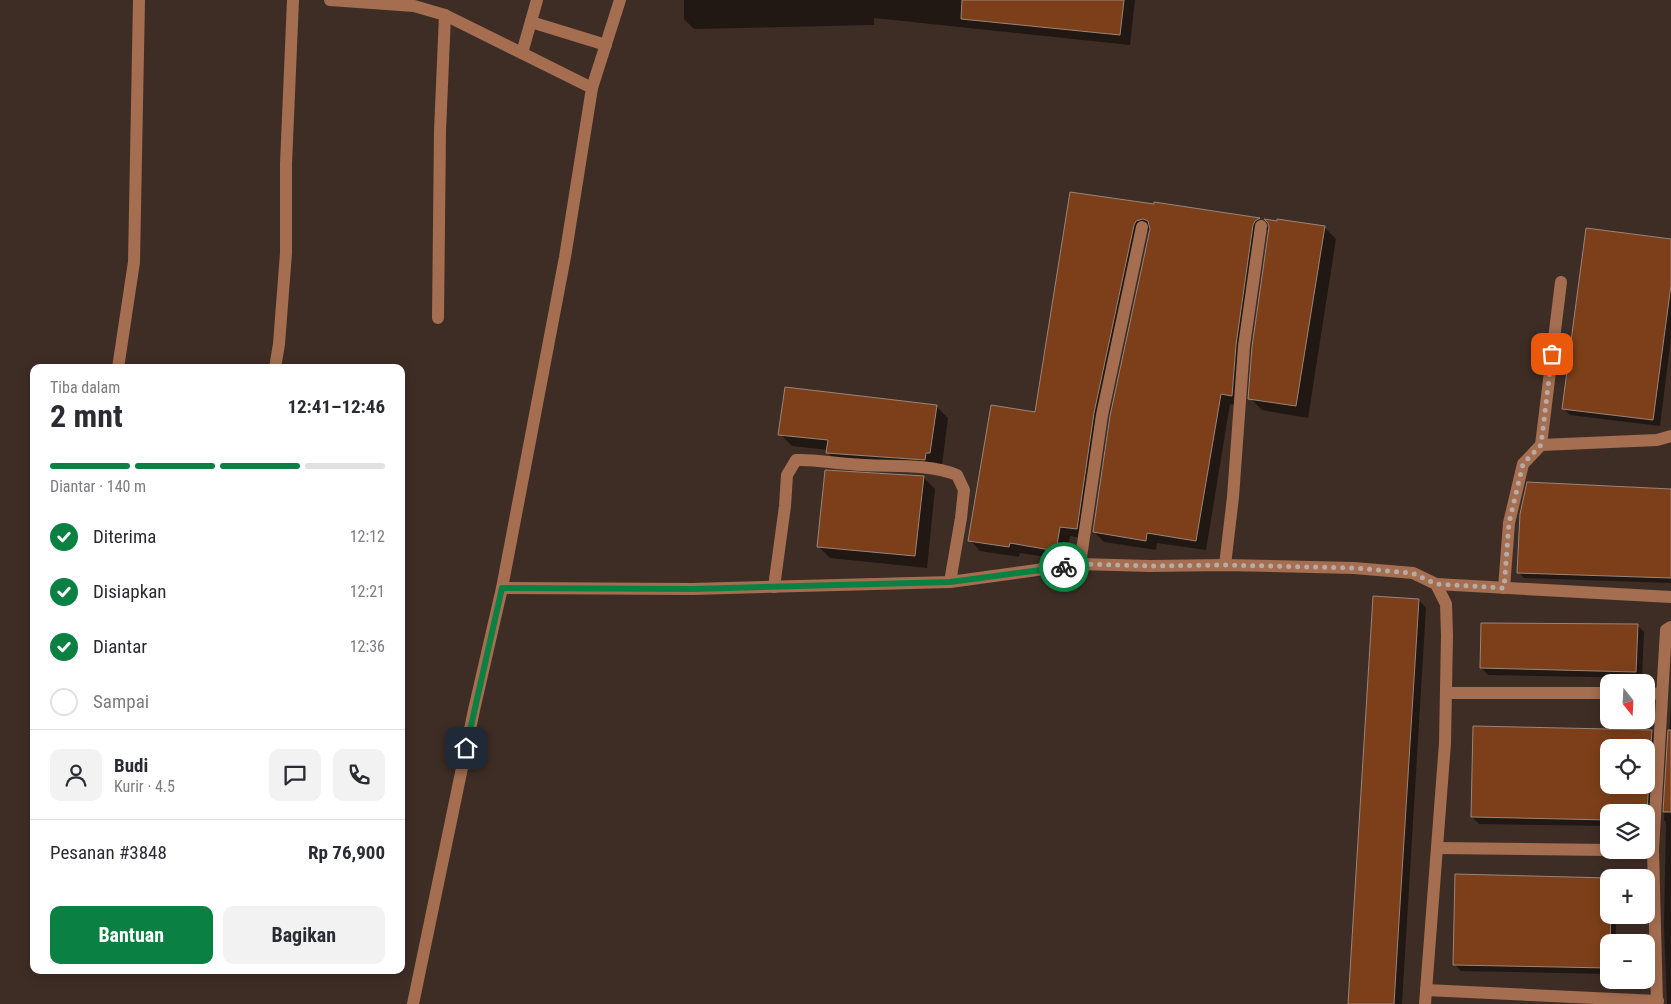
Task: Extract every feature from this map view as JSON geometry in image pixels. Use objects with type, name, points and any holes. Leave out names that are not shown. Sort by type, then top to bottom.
[{"type":"street","points":[[119,364],[134,262],[139,0]]},
{"type":"street","points":[[276,364],[286,253],[286,164],[293,0]]},
{"type":"street","points":[[330,0],[415,3],[592,88]]},
{"type":"street","points":[[522,54],[537,0]]},
{"type":"street","points":[[413,1004],[470,729],[502,588],[565,257],[592,88],[620,0]]},
{"type":"street","points":[[438,318],[440,131],[445,16]]},
{"type":"street","points":[[531,22],[606,45]]},
{"type":"street","points":[[1080,564],[1102,415],[1142,226]]},
{"type":"street","points":[[1225,565],[1233,497],[1244,346],[1261,226]]},
{"type":"street","points":[[1504,588],[1509,523],[1523,464],[1541,445],[1561,282]]},
{"type":"street","points":[[1541,445],[1657,440],[1671,436]]},
{"type":"street","points":[[774,587],[785,506],[787,475],[796,460],[813,459],[849,464],[942,469],[957,475],[964,490],[950,582]]},
{"type":"street","points":[[502,588],[692,589],[950,582],[1080,564],[1150,566],[1225,565],[1379,570],[1412,573],[1436,584],[1671,597]]},
{"type":"street","points":[[1425,1004],[1445,743],[1446,604],[1436,584]]},
{"type":"street","points":[[1655,811],[1666,630],[1671,627]]},
{"type":"street","points":[[1446,693],[1600,693]]},
{"type":"street","points":[[1655,694],[1661,694]]},
{"type":"street","points":[[1438,848],[1600,850]]},
{"type":"street","points":[[1426,990],[1658,1002],[1653,859]]},
{"type":"building","points":[[962,0],[1124,0],[1120,35],[961,19]]},
{"type":"building","points":[[1070,192],[1260,218],[1253,225],[1236,345],[1232,396],[1221,394],[1196,541],[1147,533],[1146,541],[1093,532],[1110,416],[1150,229],[1148,221],[1143,219],[1136,221],[1134,225],[1094,413],[1077,529],[1060,527],[1056,551],[1010,543],[1009,547],[968,541],[991,405],[1035,412]]},
{"type":"building","points":[[1264,219],[1325,226],[1296,406],[1248,399],[1252,347],[1269,227]]},
{"type":"building","points":[[1586,228],[1671,239],[1671,285],[1653,420],[1562,409]]},
{"type":"building","points":[[785,387],[937,405],[930,453],[926,453],[925,460],[826,453],[828,440],[778,435]]},
{"type":"building","points":[[825,470],[924,476],[915,556],[817,547]]},
{"type":"building","points":[[1527,482],[1671,489],[1671,578],[1517,573],[1520,514]]},
{"type":"building","points":[[1373,596],[1419,599],[1394,1004],[1348,1004]]},
{"type":"building","points":[[1481,623],[1638,624],[1636,672],[1480,668]]},
{"type":"building","points":[[1473,726],[1652,730],[1651,739],[1600,739],[1600,794],[1648,794],[1647,804],[1600,804],[1600,820],[1471,817]]},
{"type":"building","points":[[1668,730],[1671,730],[1671,812],[1663,812]]},
{"type":"building","points":[[1455,874],[1600,878],[1600,924],[1611,924],[1610,934],[1600,934],[1600,968],[1453,965]]},
{"type":"way so far","points":[[1064,567],[1080,564],[1354,568],[1412,573],[1436,584],[1504,588],[1509,523],[1523,464],[1541,445],[1552,354]]},
{"type":"route","points":[[466,748],[502,588],[692,589],[950,582],[1064,567]]}]
